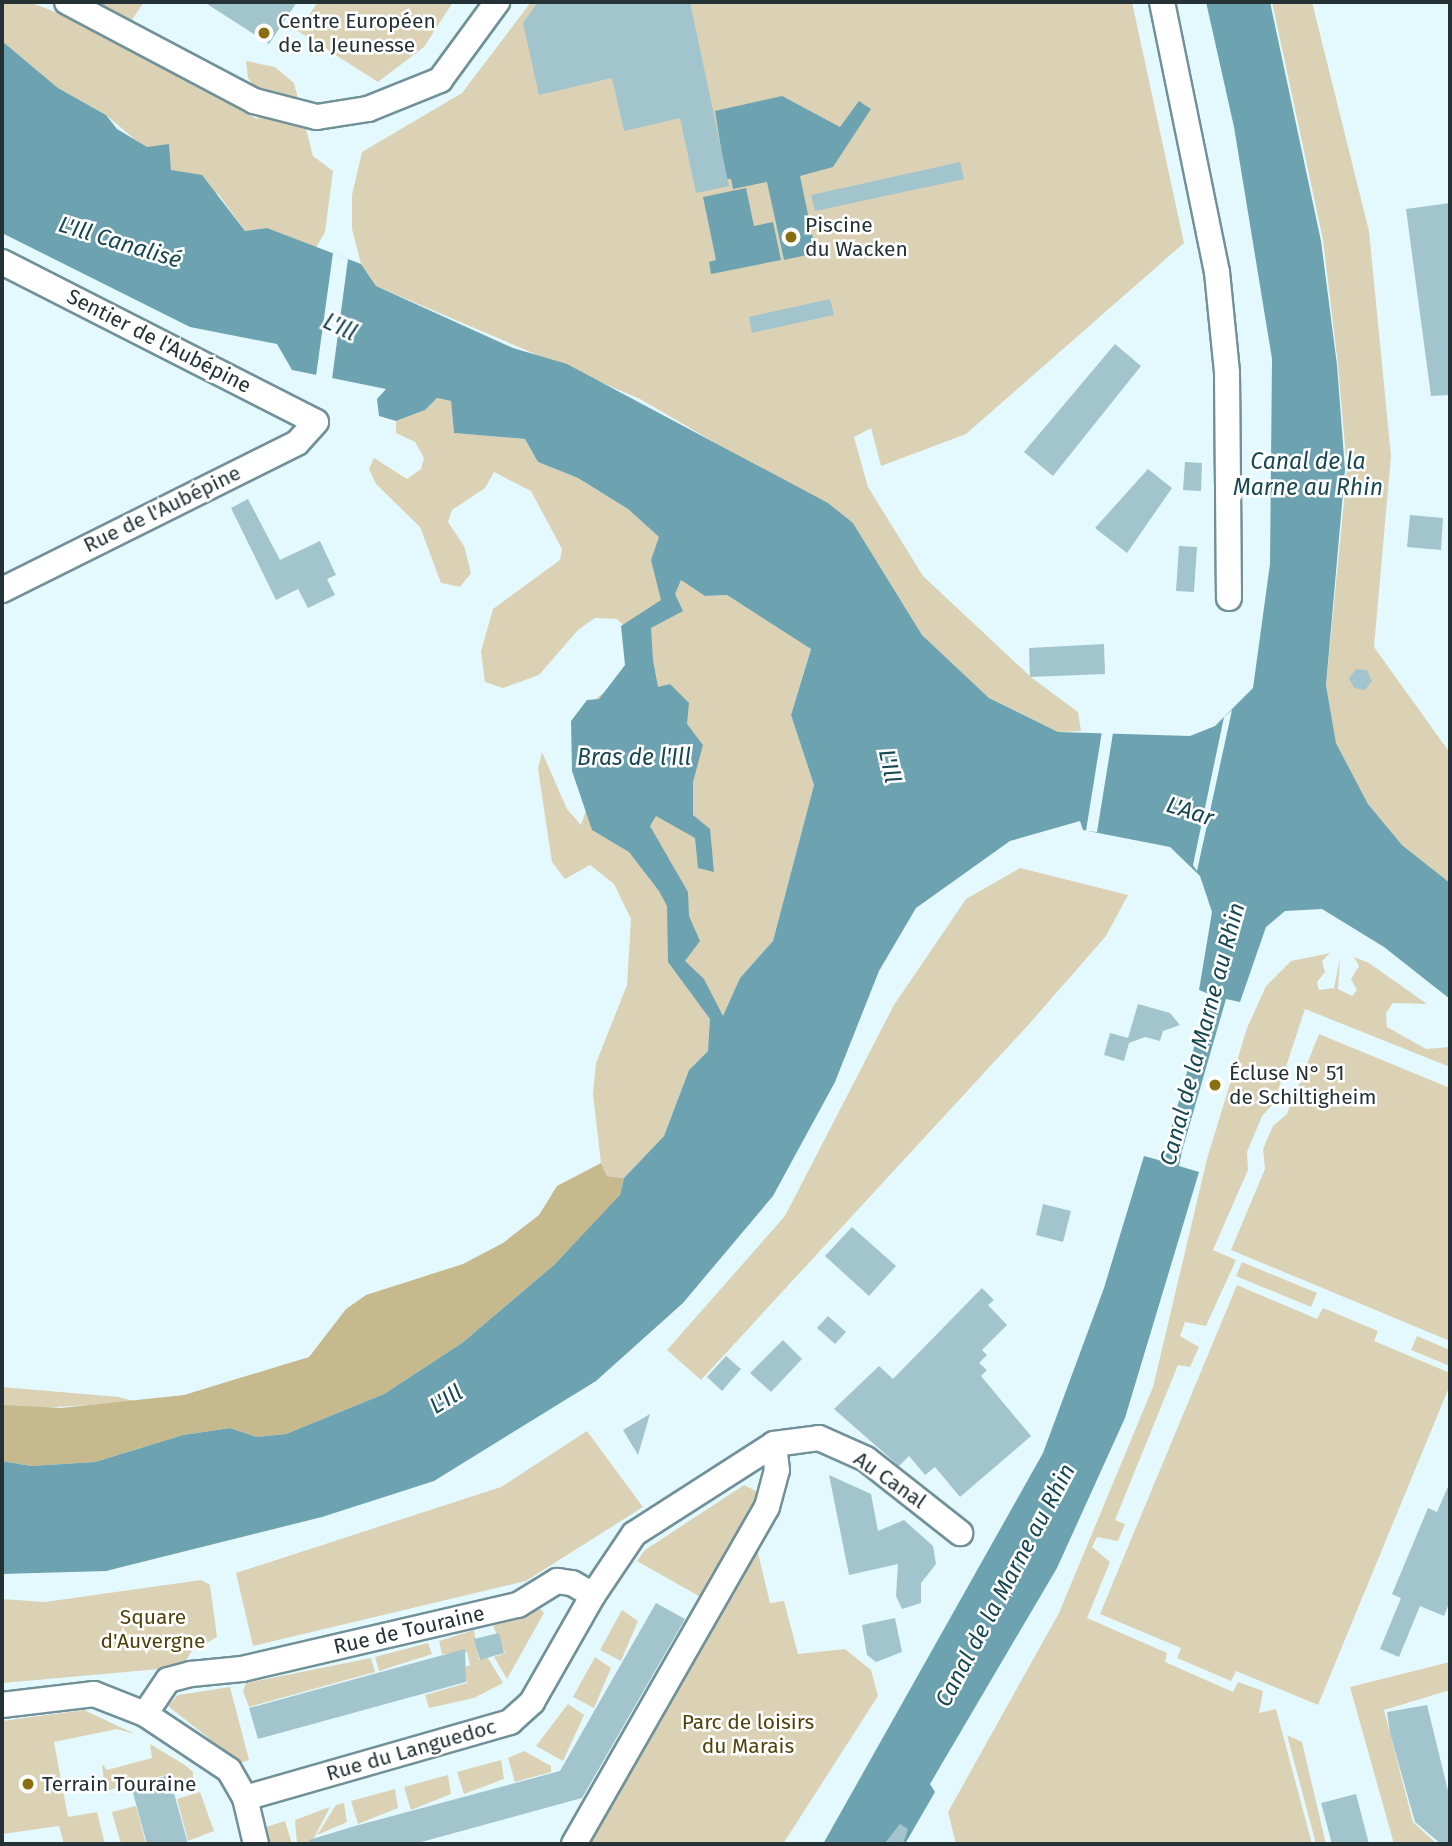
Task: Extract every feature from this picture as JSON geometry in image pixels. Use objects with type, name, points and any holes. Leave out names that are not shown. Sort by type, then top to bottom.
[{"type":"street","points":[[67,2],[254,101],[317,117],[368,109],[440,80],[497,2]]},
{"type":"street","points":[[1162,2],[1217,272],[1227,387],[1229,598]]},
{"type":"street","name":"Sentier de l'Aubépine","points":[[2,262],[316,422]]},
{"type":"street","name":"Rue de l'Aubépine","points":[[2,590],[297,443],[316,422]]},
{"type":"street","name":"Au Canal","points":[[774,1444],[819,1438],[866,1459],[960,1533]]},
{"type":"street","points":[[575,1844],[767,1507],[778,1470],[774,1444],[634,1534],[593,1595]]},
{"type":"street","name":"Rue de Touraine","points":[[145,1714],[168,1680],[242,1669],[518,1605],[557,1581],[572,1583],[593,1595]]},
{"type":"street","name":"Rue du Languedoc","points":[[245,1798],[510,1722],[532,1702],[593,1595]]},
{"type":"street","points":[[2,1706],[94,1694],[145,1714],[229,1770],[245,1798],[256,1844]]},
{"type":"green space","points":[[2,2],[29,2],[89,25],[257,119],[264,100],[248,78],[246,61],[275,67],[294,83],[313,156],[333,171],[325,232],[316,248],[267,228],[245,231],[219,195],[171,170],[106,115],[58,88],[2,41]]},
{"type":"green space","points":[[94,2],[144,2],[132,20]]},
{"type":"green space","points":[[318,2],[453,2],[424,47],[378,82],[298,31]]},
{"type":"green space","name":"Piscine du Wacken","points":[[531,2],[1132,2],[1184,243],[966,434],[881,466],[871,428],[854,437],[868,487],[923,576],[1032,678],[1078,712],[1081,731],[1058,732],[989,698],[922,635],[853,523],[640,399],[376,286],[361,264],[352,229],[352,195],[362,152],[462,93]]},
{"type":"green space","points":[[1272,2],[1312,2],[1369,231],[1391,456],[1374,647],[1450,753],[1450,883],[1402,845],[1368,804],[1336,743],[1326,685],[1347,470],[1338,365],[1323,240]]},
{"type":"green space","points":[[437,398],[451,401],[454,433],[525,439],[538,462],[578,478],[628,509],[676,552],[705,596],[727,595],[811,648],[791,715],[814,785],[773,941],[740,978],[708,1051],[689,1070],[664,1136],[624,1178],[607,1176],[601,1163],[593,1094],[596,1063],[627,985],[631,919],[614,884],[590,865],[565,879],[552,862],[538,769],[542,752],[567,809],[581,825],[589,801],[580,711],[625,676],[633,635],[617,619],[595,618],[578,630],[539,675],[503,688],[485,682],[481,651],[493,609],[560,560],[562,549],[531,491],[494,472],[485,488],[452,510],[448,522],[464,546],[471,573],[460,587],[441,583],[420,527],[376,484],[369,469],[374,458],[407,479],[421,469],[424,458],[415,442],[396,433],[396,421],[425,410]]},
{"type":"green space","points":[[1020,868],[1128,895],[1106,936],[1030,1023],[701,1380],[667,1350],[785,1216],[894,1005],[966,899]]},
{"type":"green space","points":[[1330,953],[1322,961],[1325,972],[1317,982],[1319,990],[1334,988],[1340,958],[1338,989],[1352,996],[1357,990],[1351,979],[1359,966],[1354,957],[1369,963],[1427,1004],[1393,1003],[1386,1013],[1387,1027],[1426,1049],[1450,1047],[1450,1067],[1305,1009],[1274,1103],[1262,1116],[1247,1152],[1248,1170],[1213,1250],[1236,1260],[1206,1326],[1185,1322],[1180,1336],[1199,1347],[1190,1367],[1178,1365],[1115,1520],[1125,1524],[1118,1541],[1097,1537],[1092,1547],[1110,1562],[1087,1618],[1167,1653],[1165,1662],[1233,1692],[1238,1682],[1263,1691],[1259,1713],[1276,1709],[1312,1844],[956,1844],[948,1812],[1059,1613],[1153,1387],[1207,1159],[1247,1028],[1266,986],[1291,961]]},
{"type":"green space","points":[[1319,1034],[1450,1088],[1450,1341],[1231,1250],[1265,1169],[1263,1149],[1273,1126],[1287,1114]]},
{"type":"green space","points":[[1242,1262],[1317,1293],[1311,1307],[1236,1276]]},
{"type":"green space","points":[[1237,1285],[1317,1319],[1323,1308],[1378,1331],[1374,1341],[1450,1373],[1450,1385],[1318,1705],[1236,1671],[1231,1681],[1177,1658],[1181,1648],[1100,1614]]},
{"type":"green space","points":[[1417,1336],[1450,1350],[1450,1366],[1411,1350]]},
{"type":"green space","points":[[2,1387],[119,1397],[137,1402],[24,1409],[2,1405]]},
{"type":"green space","points":[[587,1431],[643,1507],[526,1581],[253,1646],[236,1573],[501,1487]]},
{"type":"green space","points":[[744,1485],[760,1493],[704,1599],[637,1561],[645,1550]]},
{"type":"green space","name":"Parc de loisirs du Marais","points":[[751,1548],[758,1553],[770,1603],[784,1601],[798,1654],[845,1649],[871,1670],[878,1696],[783,1844],[583,1844]]},
{"type":"green space","name":"Square d'Auvergne","points":[[201,1580],[210,1585],[217,1637],[191,1652],[182,1667],[2,1683],[2,1599],[45,1602]]},
{"type":"green space","points":[[541,1609],[544,1613],[507,1679],[494,1657],[505,1653],[493,1626]]},
{"type":"green space","points":[[622,1610],[638,1621],[621,1661],[600,1650]]},
{"type":"green space","points":[[474,1630],[479,1660],[488,1658],[503,1683],[474,1698],[429,1708],[425,1695],[467,1683],[463,1668],[470,1665],[467,1652],[442,1654],[439,1641]]},
{"type":"green space","points":[[428,1643],[432,1654],[379,1671],[375,1657]]},
{"type":"green space","points":[[595,1657],[611,1668],[594,1708],[573,1697]]},
{"type":"green space","points":[[371,1658],[375,1672],[249,1707],[243,1691],[246,1683]]},
{"type":"green space","points":[[1450,1662],[1450,1690],[1384,1710],[1413,1822],[1437,1844],[1394,1844],[1350,1687]]},
{"type":"green space","points":[[230,1687],[249,1760],[240,1763],[168,1706],[178,1695]]},
{"type":"green space","points":[[568,1704],[584,1715],[563,1761],[536,1746]]},
{"type":"green space","points":[[84,1710],[135,1734],[117,1729],[54,1742],[68,1817],[97,1812],[105,1844],[64,1844],[59,1826],[2,1834],[2,1721]]},
{"type":"green space","points":[[1287,1735],[1302,1742],[1326,1844],[1316,1844]]},
{"type":"green space","points":[[150,1744],[193,1772],[193,1783],[174,1787],[170,1774],[105,1791],[102,1764],[107,1770],[152,1758]]},
{"type":"green space","points":[[524,1751],[551,1766],[551,1772],[515,1782],[508,1758]]},
{"type":"green space","points":[[501,1760],[504,1779],[464,1794],[457,1772]]},
{"type":"green space","points":[[448,1775],[451,1794],[411,1810],[404,1787]]},
{"type":"green space","points":[[395,1789],[398,1808],[358,1824],[351,1801]]},
{"type":"green space","points":[[200,1792],[214,1831],[188,1841],[177,1799]]},
{"type":"green space","points":[[344,1803],[347,1822],[317,1835],[336,1805]]},
{"type":"green space","points":[[136,1806],[146,1844],[121,1844],[112,1812]]},
{"type":"green space","points":[[330,1807],[311,1844],[297,1844],[295,1820]]},
{"type":"green space","points":[[285,1821],[292,1844],[270,1844],[266,1827]]},
{"type":"shaded area","points":[[601,1163],[607,1176],[624,1178],[620,1195],[610,1207],[555,1264],[462,1343],[384,1394],[286,1434],[257,1437],[230,1428],[183,1435],[95,1462],[31,1466],[2,1461],[2,1405],[61,1408],[184,1395],[309,1357],[346,1309],[366,1295],[463,1264],[503,1243],[539,1215],[557,1186]]},
{"type":"water","points":[[1206,2],[1270,2],[1321,241],[1337,365],[1345,470],[1326,685],[1336,743],[1368,804],[1402,845],[1450,883],[1450,999],[1384,947],[1322,909],[1285,911],[1266,927],[1240,1002],[1226,999],[1182,1151],[1179,1166],[1199,1172],[1125,1418],[1057,1568],[930,1784],[935,1792],[905,1844],[823,1844],[1043,1453],[1104,1288],[1144,1156],[1162,1161],[1209,994],[1199,990],[1212,912],[1200,876],[1170,847],[1083,830],[1080,821],[1010,841],[916,908],[879,971],[835,1082],[773,1196],[683,1303],[596,1381],[434,1481],[322,1517],[106,1571],[2,1574],[2,1461],[31,1466],[95,1462],[183,1435],[230,1428],[257,1437],[286,1434],[384,1394],[462,1343],[555,1264],[620,1195],[624,1178],[664,1136],[689,1070],[708,1051],[710,1019],[668,962],[667,906],[659,891],[629,852],[592,830],[572,771],[571,721],[587,700],[599,699],[625,665],[621,626],[661,600],[651,560],[659,537],[628,509],[578,478],[538,462],[525,439],[454,433],[451,401],[437,398],[425,410],[396,421],[379,416],[377,399],[386,389],[292,370],[277,344],[190,327],[2,233],[2,41],[58,88],[106,115],[117,129],[147,147],[169,144],[171,170],[202,175],[245,231],[267,228],[361,264],[376,286],[513,348],[567,364],[828,503],[853,523],[922,635],[989,698],[1058,732],[1190,736],[1215,726],[1253,688],[1270,564],[1272,359],[1234,127]],"holes":[[[681,580],[705,596],[727,595],[811,649],[791,715],[814,785],[773,941],[740,978],[723,1016],[704,979],[685,961],[700,941],[689,916],[688,892],[650,826],[656,816],[695,838],[698,868],[714,872],[710,829],[693,815],[693,782],[703,745],[687,724],[689,703],[670,684],[658,687],[651,628],[683,611],[675,594]]]},
{"type":"water","points":[[782,96],[840,127],[859,101],[871,109],[833,167],[800,176],[816,253],[784,260],[767,182],[733,189],[731,179],[726,179],[715,111]]},
{"type":"water","points":[[746,188],[754,226],[773,222],[781,260],[711,274],[709,262],[716,260],[703,197]]},
{"type":"pier","points":[[333,253],[348,259],[332,379],[316,376]]},
{"type":"pier","points":[[1232,710],[1197,871],[1193,865],[1224,717]]},
{"type":"pier","points":[[1102,731],[1113,733],[1097,832],[1086,831]]},
{"type":"building","name":"Centre Européen de la Jeunesse","points":[[204,2],[297,2],[269,44]]},
{"type":"building","points":[[538,2],[690,2],[729,186],[696,193],[680,118],[624,131],[612,78],[539,95],[523,23]]},
{"type":"building","points":[[960,162],[964,179],[815,211],[811,195]]},
{"type":"building","points":[[1450,203],[1450,395],[1431,396],[1406,209]]},
{"type":"building","points":[[830,299],[834,315],[752,333],[749,317]]},
{"type":"building","points":[[1115,344],[1141,366],[1053,476],[1024,452]]},
{"type":"building","points":[[1185,462],[1202,463],[1201,491],[1183,490]]},
{"type":"building","points":[[1148,469],[1172,488],[1127,553],[1095,528]]},
{"type":"building","points":[[248,499],[280,560],[320,541],[336,575],[327,579],[335,595],[308,608],[298,589],[276,600],[231,508]]},
{"type":"building","points":[[1410,515],[1443,518],[1441,550],[1407,547]]},
{"type":"building","points":[[1179,546],[1197,547],[1194,592],[1176,591]]},
{"type":"building","points":[[1104,644],[1105,674],[1030,677],[1029,648]]},
{"type":"building","points":[[1356,669],[1367,670],[1372,681],[1365,690],[1354,688],[1349,678]]},
{"type":"building","points":[[1138,1004],[1170,1013],[1180,1025],[1163,1031],[1160,1041],[1145,1037],[1129,1043],[1124,1061],[1104,1055],[1110,1033],[1128,1038]]},
{"type":"building","points":[[1043,1204],[1071,1211],[1063,1242],[1036,1235]]},
{"type":"building","points":[[852,1227],[896,1266],[869,1296],[825,1256]]},
{"type":"building","points":[[982,1288],[994,1300],[988,1305],[1007,1325],[982,1350],[987,1355],[979,1363],[987,1370],[981,1376],[1031,1436],[960,1497],[935,1467],[925,1475],[909,1456],[899,1466],[834,1409],[879,1366],[893,1379]]},
{"type":"building","points":[[828,1316],[846,1332],[835,1344],[817,1328]]},
{"type":"building","points":[[783,1340],[802,1359],[771,1392],[750,1373]]},
{"type":"building","points":[[726,1356],[741,1369],[722,1391],[707,1377]]},
{"type":"building","points":[[650,1414],[638,1455],[623,1430]]},
{"type":"building","points":[[829,1475],[871,1494],[878,1531],[904,1520],[933,1546],[936,1564],[921,1583],[921,1603],[902,1609],[896,1596],[898,1564],[849,1575]]},
{"type":"building","points":[[1450,1482],[1450,1601],[1444,1616],[1420,1606],[1399,1657],[1380,1649],[1401,1598],[1392,1594],[1428,1508],[1437,1512]]},
{"type":"building","points":[[656,1603],[685,1619],[582,1798],[414,1844],[310,1844],[309,1840],[355,1826],[560,1771]]},
{"type":"building","points":[[895,1618],[902,1652],[876,1662],[867,1655],[862,1625]]},
{"type":"building","points":[[499,1633],[504,1653],[480,1660],[474,1639]]},
{"type":"building","points":[[465,1649],[466,1682],[258,1739],[249,1708]]},
{"type":"building","points":[[1427,1705],[1450,1799],[1450,1844],[1441,1844],[1415,1822],[1390,1733],[1387,1712]]},
{"type":"building","points":[[169,1775],[188,1844],[147,1844],[131,1786]]},
{"type":"building","points":[[1356,1794],[1369,1844],[1332,1844],[1321,1803]]},
{"type":"building","points":[[900,1824],[908,1829],[903,1844],[884,1844]]},
{"type":"place","name":"Centre Européen de la Jeunesse","points":[[264,33]]},
{"type":"place","name":"Piscine du Wacken","points":[[791,237]]},
{"type":"place","name":"Écluse N° 51 de Schiltigheim","points":[[1215,1085]]},
{"type":"place","name":"Terrain Touraine","points":[[28,1784]]},
{"type":"water label","name":"L'Ill Canalisé","points":[[120,242]]},
{"type":"water label","name":"L'Ill","points":[[340,327]]},
{"type":"water label","name":"Canal de la Marne au Rhin","points":[[1308,474]]},
{"type":"water label","name":"Bras de l'Ill","points":[[634,757]]},
{"type":"water label","name":"L'Ill","points":[[890,766]]},
{"type":"water label","name":"L'Aar","points":[[1190,811]]},
{"type":"water label","name":"Canal de la Marne au Rhin","points":[[1202,1034]]},
{"type":"water label","name":"L'Ill","points":[[446,1399]]},
{"type":"water label","name":"Canal de la Marne au Rhin","points":[[1005,1585]]}]
